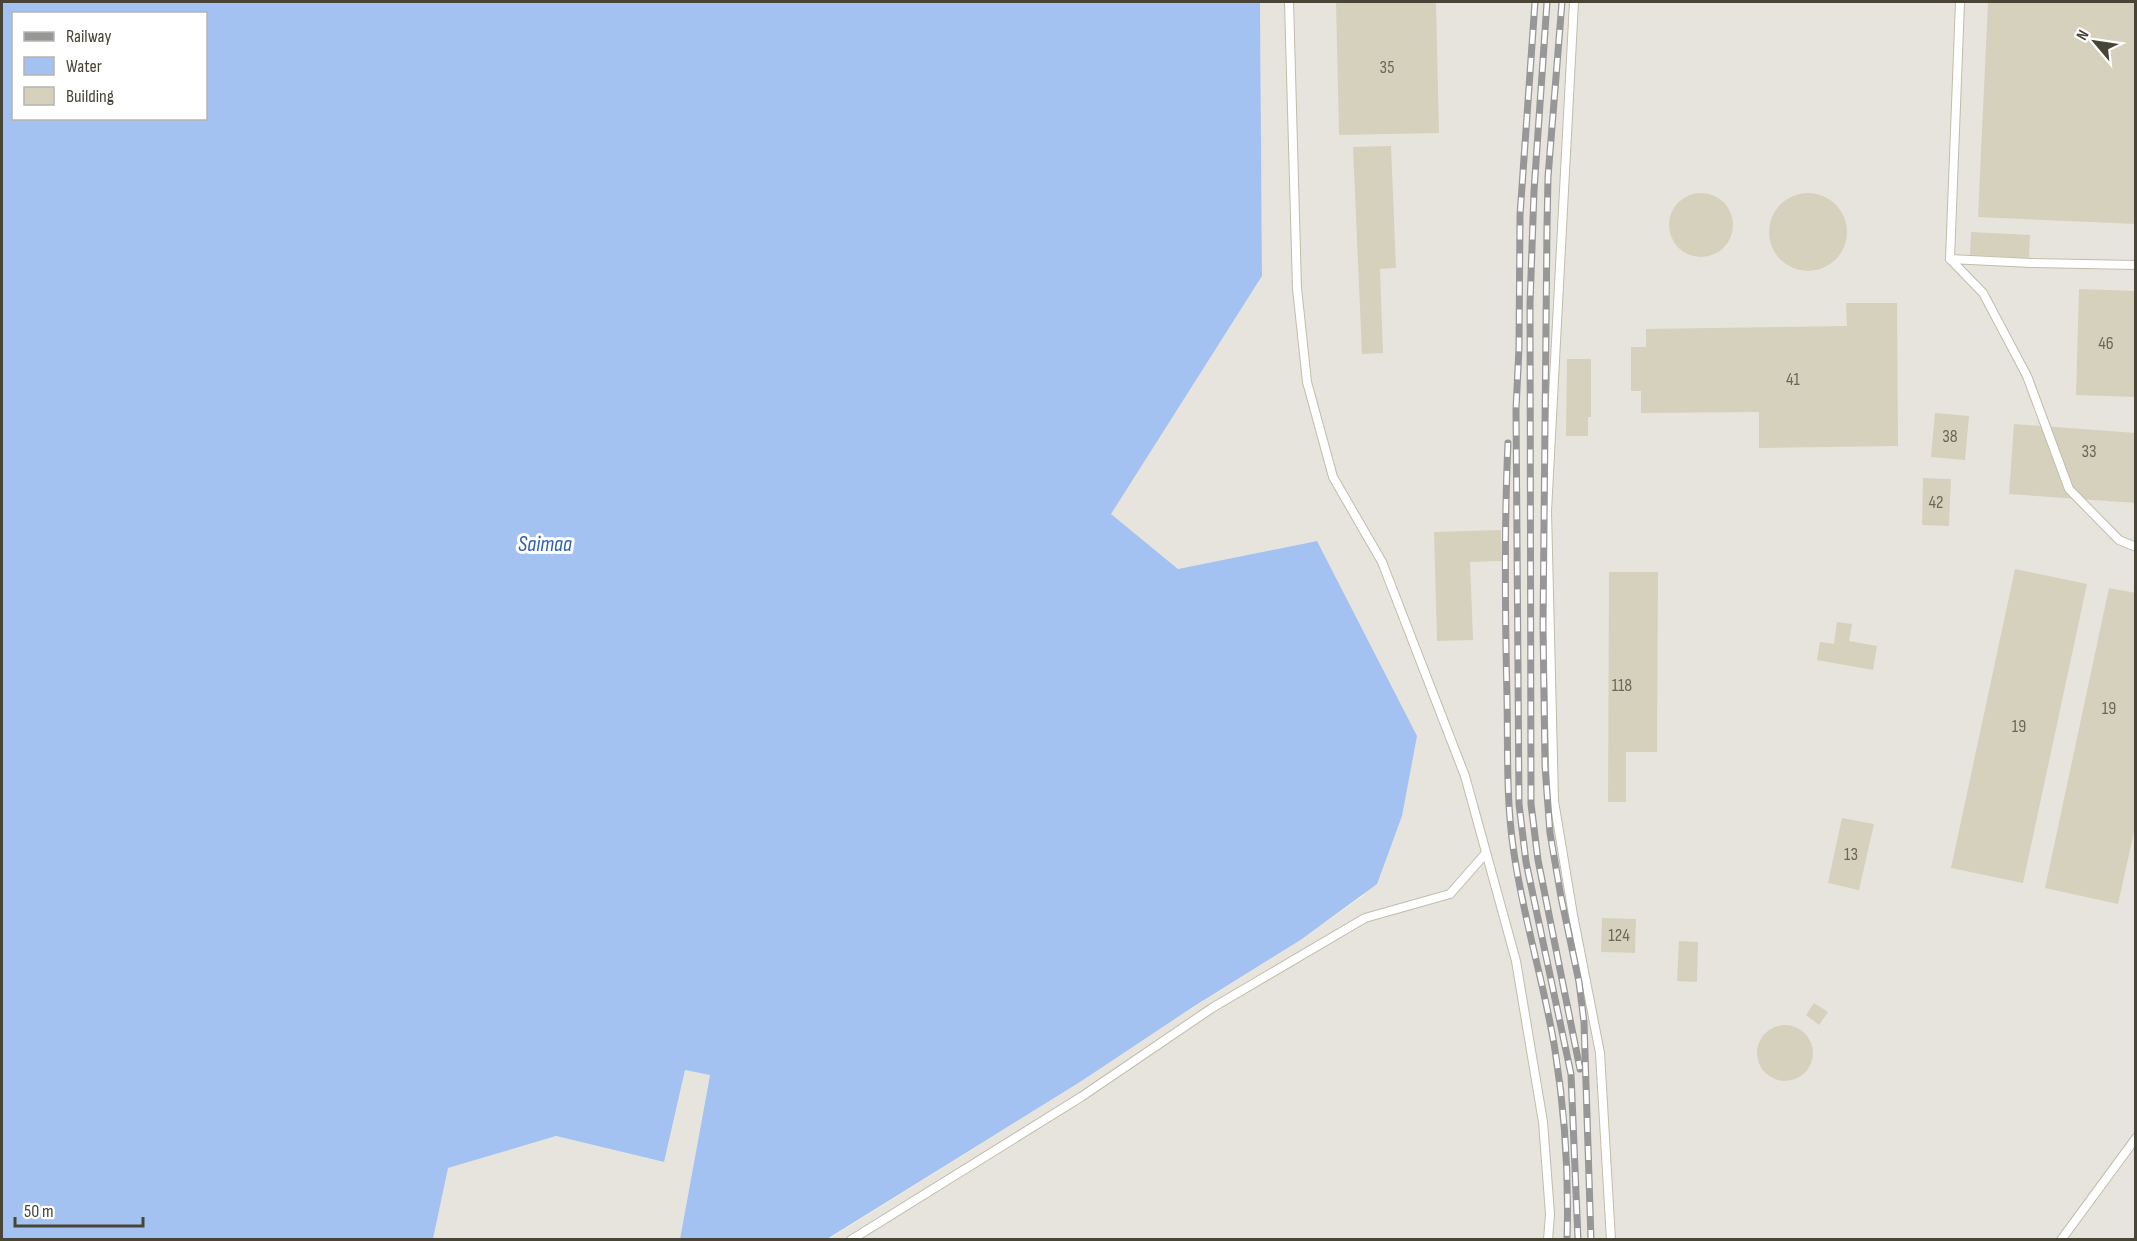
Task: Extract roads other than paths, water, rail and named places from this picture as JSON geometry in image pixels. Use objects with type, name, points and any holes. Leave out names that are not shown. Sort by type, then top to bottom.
[{"type":"lane","points":[[1289,2],[1298,288],[1307,382],[1332,477],[1382,562],[1466,776],[1516,961],[1544,1122],[1550,1214],[1548,1239]]},
{"type":"lane","points":[[1290,31],[1295,2]]},
{"type":"lane","points":[[1574,2],[1547,511],[1554,801],[1600,1053],[1611,1239]]},
{"type":"lane","points":[[1960,2],[1950,259],[1983,293],[2027,376],[2069,489],[2119,540],[2136,547]]},
{"type":"lane","points":[[1950,259],[2031,263],[2136,264]]},
{"type":"lane","points":[[851,1239],[1081,1097],[1212,1008],[1365,918],[1450,894],[1486,853]]},
{"type":"lane","points":[[2061,1239],[2136,1138]]},
{"type":"water","name":"Saimaa","points":[[2,2],[1260,2],[1262,276],[1111,514],[1178,569],[1317,541],[1417,736],[1402,816],[1377,884],[1302,939],[1193,1007],[1080,1082],[827,1239],[680,1239],[710,1075],[685,1070],[664,1162],[556,1136],[448,1168],[433,1239],[2,1239]]},
{"type":"railway","points":[[1535,2],[1520,215],[1516,409],[1519,804],[1526,862],[1571,1074],[1578,1240]]},
{"type":"railway","points":[[1547,2],[1534,191],[1530,304],[1531,804],[1538,860],[1580,1069]]},
{"type":"railway","points":[[1562,2],[1548,177],[1543,626],[1545,766],[1550,833],[1579,982],[1584,1022],[1591,1240]]},
{"type":"railway","points":[[1508,443],[1505,570],[1509,809],[1517,872],[1550,1024],[1558,1074],[1567,1168],[1567,1240]]}]
